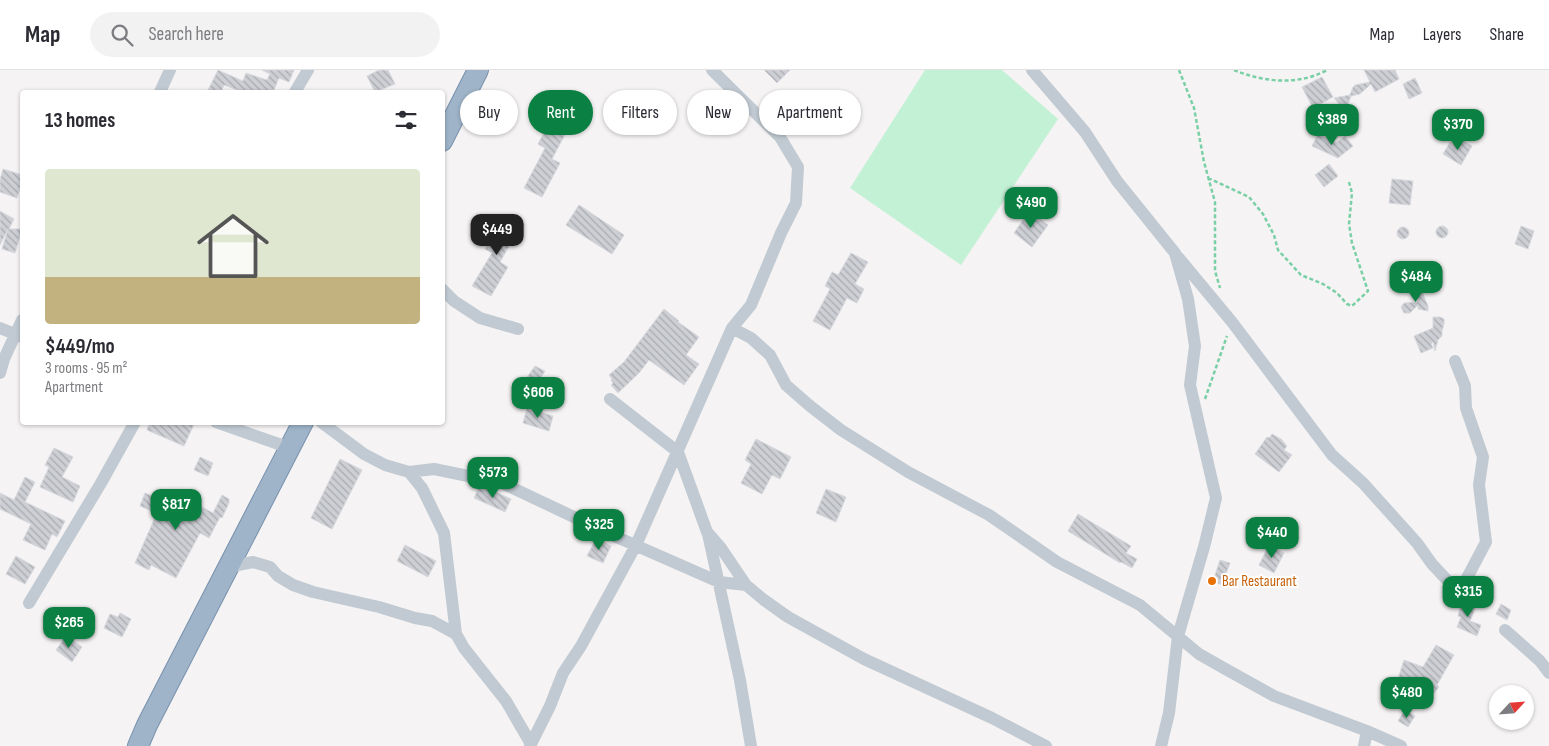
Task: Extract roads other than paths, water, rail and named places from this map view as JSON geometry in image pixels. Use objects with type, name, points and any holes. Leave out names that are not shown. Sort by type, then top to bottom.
[{"type":"highway","points":[[445,135],[478,70]]},
{"type":"highway","points":[[138,746],[147,725],[302,425]]},
{"type":"street","points":[[161,90],[170,70]]},
{"type":"street","points":[[296,90],[308,70]]},
{"type":"street","points":[[530,745],[550,706],[563,674],[581,646],[636,544],[732,328],[751,305],[781,233],[796,203],[798,167],[780,137],[712,70]]},
{"type":"street","points":[[1032,70],[1085,132],[1117,181],[1232,322],[1332,455],[1369,490],[1459,593],[1486,542],[1479,484],[1483,458],[1466,408],[1465,386],[1455,361]]},
{"type":"street","points":[[1161,746],[1169,714],[1178,636],[1216,498],[1190,385],[1195,346],[1188,299],[1175,253]]},
{"type":"street","points":[[445,292],[454,301],[480,318],[518,329]]},
{"type":"street","points":[[0,328],[20,335],[4,360],[0,373]]},
{"type":"street","points":[[732,328],[751,338],[770,355],[786,385],[810,406],[841,430],[908,472],[989,516],[1057,562],[1140,605],[1200,654],[1274,696],[1367,731],[1401,746]]},
{"type":"street","points":[[610,399],[678,452],[707,532],[740,680],[751,746]]},
{"type":"street","points":[[29,603],[133,425]]},
{"type":"street","points":[[225,425],[290,448]]},
{"type":"street","points":[[325,425],[364,454],[385,465],[409,472],[434,469],[502,483],[612,536],[636,544],[719,582],[746,585]]},
{"type":"street","points":[[409,472],[422,488],[444,533],[456,634],[464,648],[506,701],[530,745]]},
{"type":"street","points":[[707,532],[721,548],[746,585],[788,617],[864,659],[992,718],[1046,746]]},
{"type":"street","points":[[228,567],[253,562],[270,567],[278,576],[293,585],[314,592],[432,621],[456,634]]},
{"type":"street","points":[[1505,630],[1540,661],[1549,673]]},
{"type":"street","points":[[1364,746],[1367,731]]},
{"type":"place","name":"Bar Restaurant","points":[[1212,581]]}]
